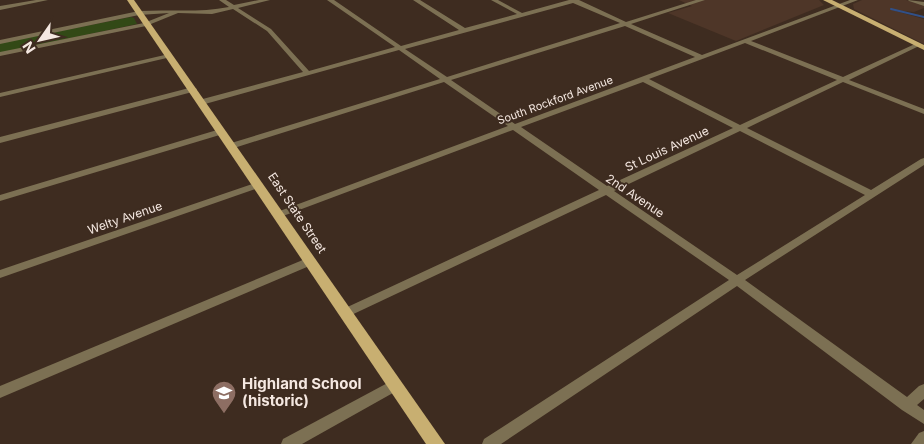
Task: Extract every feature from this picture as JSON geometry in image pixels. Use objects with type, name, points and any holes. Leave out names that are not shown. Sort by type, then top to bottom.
[{"type":"main road","name":"East State Street","points":[[130,0],[138,14],[202,102],[220,132],[280,214],[310,261],[436,444]]},
{"type":"main road","points":[[826,0],[921,46]]},
{"type":"street","points":[[0,8],[45,0]]},
{"type":"street","points":[[222,0],[269,30],[307,73]]},
{"type":"street","points":[[0,42],[138,14],[212,12],[267,0]]},
{"type":"street","name":"2nd Avenue","points":[[330,0],[606,192],[737,280],[924,418]]},
{"type":"street","points":[[416,0],[465,30]]},
{"type":"street","points":[[494,0],[522,15]]},
{"type":"street","points":[[202,102],[574,0],[701,57]]},
{"type":"street","points":[[232,146],[702,0]]},
{"type":"street","name":"South Rockford Avenue","points":[[280,214],[854,0]]},
{"type":"street","points":[[911,0],[924,4]]},
{"type":"street","points":[[0,54],[146,24],[177,12]]},
{"type":"street","points":[[746,41],[924,112]]},
{"type":"street","name":"St Louis Avenue","points":[[345,312],[921,46]]},
{"type":"street","points":[[0,95],[169,56]]},
{"type":"street","points":[[643,79],[871,194]]},
{"type":"street","points":[[0,140],[193,89]]},
{"type":"street","points":[[0,198],[220,132]]},
{"type":"street","points":[[488,444],[737,280],[924,161]]},
{"type":"street","points":[[912,169],[924,174]]},
{"type":"street","name":"Welty Avenue","points":[[0,274],[258,185]]},
{"type":"street","points":[[0,392],[310,261]]},
{"type":"street","points":[[288,444],[395,385]]},
{"type":"street","points":[[907,406],[924,390]]},
{"type":"street","points":[[918,444],[924,438]]},
{"type":"shaded area","points":[[679,0],[819,0],[824,5],[736,41],[668,13],[692,6]]},
{"type":"shaded area","points":[[862,0],[906,0],[924,5],[924,8],[914,12],[892,10],[924,19],[924,44],[854,9],[853,4]]},
{"type":"green space","points":[[131,17],[134,18],[137,24],[0,53],[0,43]]},
{"type":"waterway","points":[[891,9],[924,17]]},
{"type":"place","name":"Highland School (historic)","points":[[224,414]]}]
